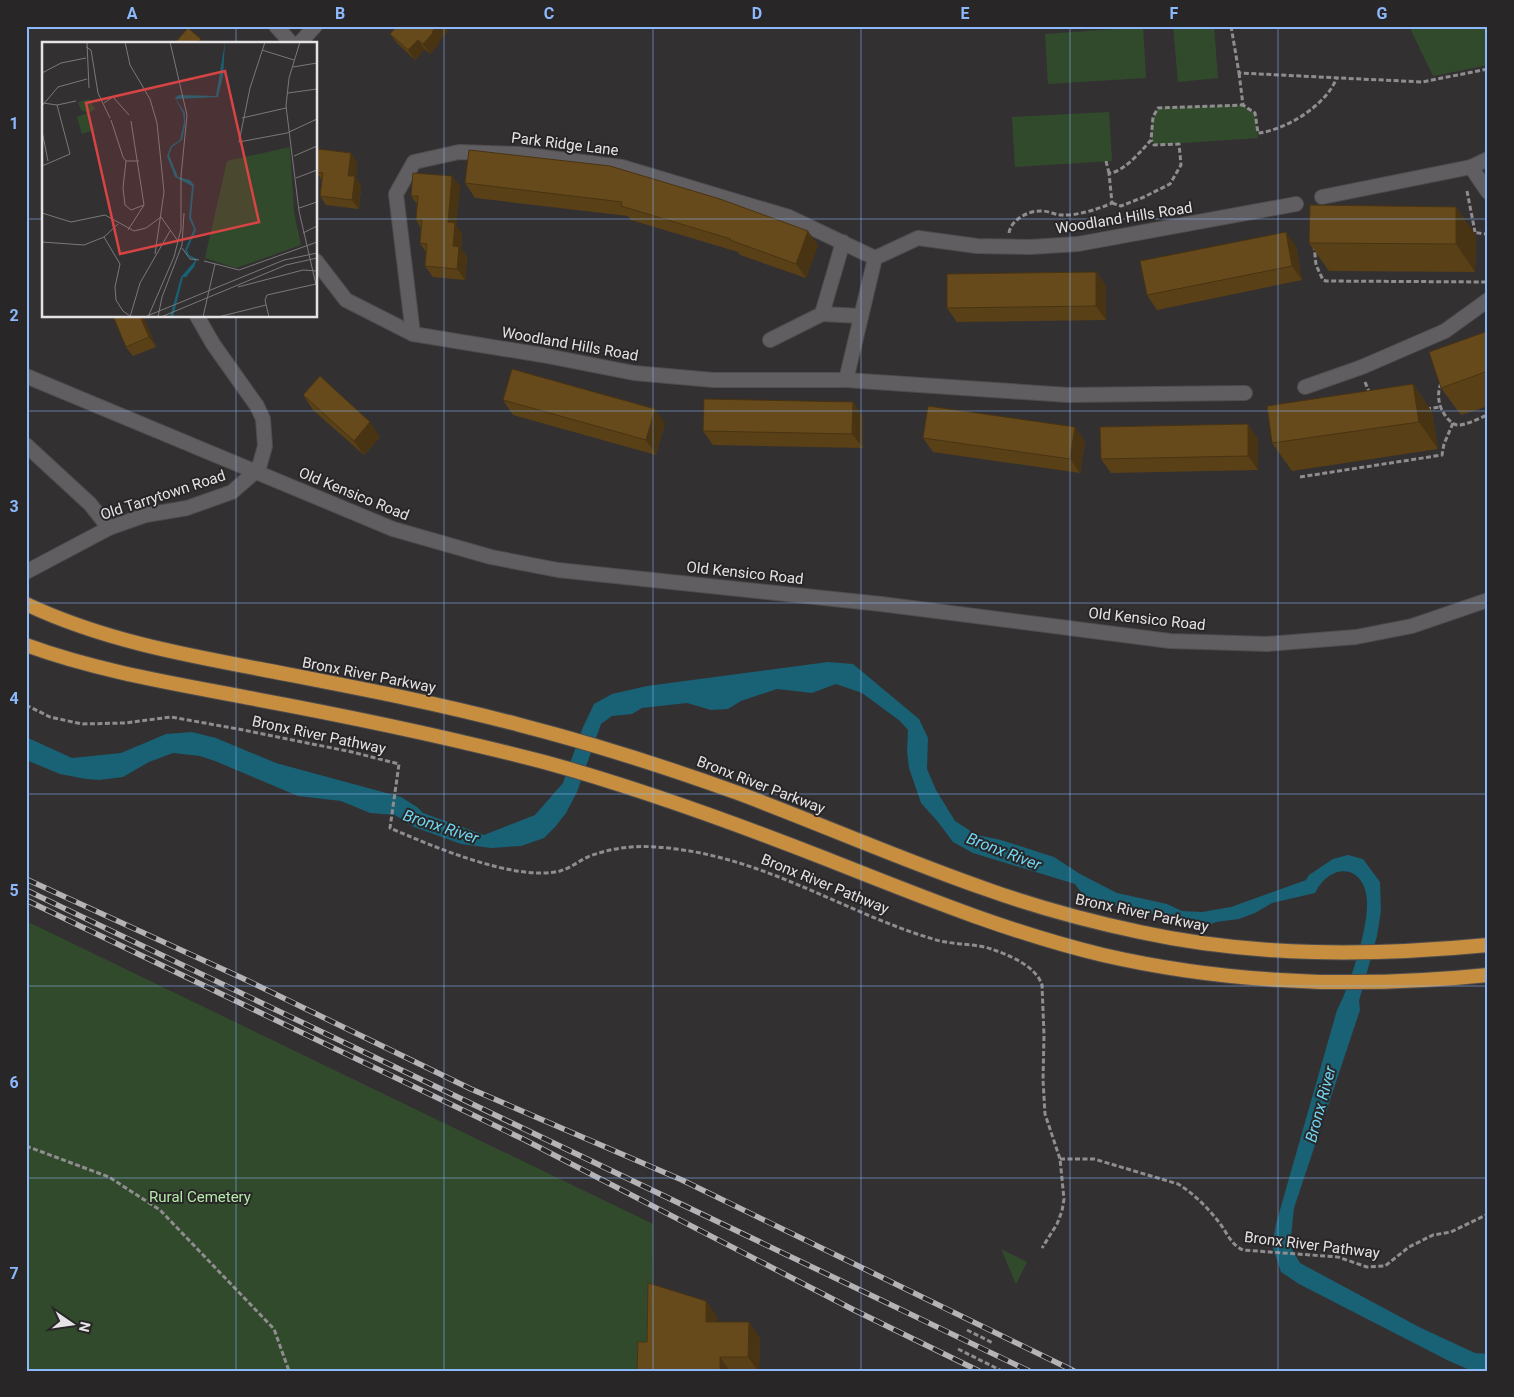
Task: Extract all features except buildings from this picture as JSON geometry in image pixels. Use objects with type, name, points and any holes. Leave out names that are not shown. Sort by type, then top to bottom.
[{"type":"highway","name":"Bronx River Parkway","points":[[26,604],[101,633],[164,650],[422,701],[605,749],[739,793],[984,888],[1078,917],[1142,933],[1207,944],[1272,950],[1399,952],[1488,945]]},
{"type":"highway","points":[[26,645],[117,672],[414,730],[552,764],[597,777],[729,822],[975,916],[1069,946],[1134,962],[1198,972],[1264,979],[1326,982],[1384,982],[1488,975]]},
{"type":"street","points":[[276,26],[290,42]]},
{"type":"street","points":[[300,42],[315,26]]},
{"type":"street","name":"Park Ridge Lane","points":[[413,334],[396,194],[414,162],[459,152],[519,154],[622,167],[789,217],[875,258]]},
{"type":"street","points":[[1322,197],[1467,168],[1488,160]]},
{"type":"street","points":[[1467,168],[1488,192]]},
{"type":"street","name":"Woodland Hills Road","points":[[875,258],[918,238],[977,246],[1008,247],[1078,244],[1296,204]]},
{"type":"street","points":[[822,314],[843,242]]},
{"type":"street","points":[[846,380],[875,258]]},
{"type":"street","name":"Woodland Hills Road","points":[[318,264],[346,300],[413,334],[542,355],[634,373],[713,380],[846,380],[1068,395],[1245,393]]},
{"type":"street","points":[[1305,387],[1359,368],[1445,331],[1488,300]]},
{"type":"street","points":[[770,340],[822,314],[861,316]]},
{"type":"street","name":"Old Tarrytown Road","points":[[26,572],[109,528],[146,515],[187,508],[232,492],[256,471],[265,446],[263,419],[257,406],[213,344],[198,318]]},
{"type":"street","name":"Old Kensico Road","points":[[26,376],[393,529],[491,557],[558,570],[881,604],[1170,641],[1267,644],[1356,637],[1412,626],[1488,600]]},
{"type":"street","points":[[26,444],[90,504],[109,528]]},
{"type":"path","points":[[1231,26],[1243,105]]},
{"type":"path","points":[[1239,73],[1422,82],[1488,70]]},
{"type":"path","points":[[1108,172],[1114,173],[1127,164],[1151,140],[1153,117],[1158,108],[1243,105],[1255,113],[1258,132],[1269,132],[1294,122],[1319,102],[1334,86],[1337,77]]},
{"type":"path","points":[[1008,247],[1010,228],[1020,216],[1041,210],[1062,215],[1099,209],[1112,203],[1121,206],[1170,184],[1181,165],[1179,144],[1154,144],[1151,140]]},
{"type":"path","points":[[1106,161],[1112,203]]},
{"type":"path","points":[[1467,168],[1475,232]]},
{"type":"path","points":[[1465,232],[1475,232],[1488,236]]},
{"type":"path","points":[[1314,242],[1316,265],[1323,280],[1326,281],[1487,282],[1488,280]]},
{"type":"path","points":[[1359,368],[1371,398]]},
{"type":"path","points":[[1445,376],[1438,395],[1443,413],[1453,424],[1459,425],[1488,415]]},
{"type":"path","points":[[1422,410],[1441,407]]},
{"type":"path","points":[[1300,477],[1442,454],[1444,444],[1453,424]]},
{"type":"path","name":"Bronx River Pathway","points":[[26,705],[50,717],[82,724],[170,717],[238,728],[344,750],[399,764],[390,828],[466,857],[518,872],[546,873],[561,871],[590,856],[633,846],[679,849],[728,859],[779,876],[916,934],[945,942],[989,948],[1001,953],[1032,970],[1039,977],[1042,985],[1045,1114],[1060,1159],[1094,1160],[1178,1184],[1188,1190],[1218,1221],[1236,1246],[1251,1251],[1338,1257],[1367,1267],[1386,1266],[1409,1247],[1433,1235],[1451,1232],[1488,1214]]},
{"type":"path","points":[[26,1146],[109,1177],[160,1210],[274,1329],[289,1371]]},
{"type":"path","points":[[1042,1248],[1062,1211],[1064,1199],[1060,1159]]},
{"type":"path","points":[[967,1330],[993,1343]]},
{"type":"path","points":[[958,1349],[1002,1371]]},
{"type":"green space","points":[[1173,26],[1214,26],[1218,78],[1178,82]]},
{"type":"green space","points":[[1412,26],[1488,26],[1488,65],[1433,76],[1411,30]]},
{"type":"green space","points":[[1143,27],[1146,78],[1048,84],[1045,34]]},
{"type":"green space","points":[[1243,105],[1255,113],[1258,138],[1154,145],[1152,141],[1152,126],[1158,108]]},
{"type":"green space","points":[[1109,112],[1112,161],[1015,167],[1012,117]]},
{"type":"green space","name":"Rural Cemetery","points":[[26,921],[653,1224],[651,1371],[26,1371]]},
{"type":"green space","points":[[1001,1249],[1027,1262],[1016,1284]]},
{"type":"water","name":"Bronx River","points":[[828,662],[853,664],[919,719],[928,738],[927,769],[936,790],[955,821],[977,835],[1001,840],[1054,857],[1080,874],[1117,893],[1167,904],[1182,911],[1202,912],[1231,907],[1306,880],[1309,875],[1333,859],[1348,855],[1363,859],[1380,882],[1381,911],[1377,936],[1359,1001],[1360,1010],[1294,1208],[1290,1246],[1300,1263],[1419,1327],[1475,1353],[1488,1354],[1488,1371],[1470,1370],[1449,1361],[1299,1284],[1281,1272],[1272,1245],[1276,1224],[1337,1010],[1352,972],[1365,927],[1367,902],[1365,890],[1361,881],[1355,875],[1339,872],[1330,875],[1322,882],[1315,893],[1272,903],[1255,913],[1239,919],[1216,922],[1207,926],[1191,925],[1170,917],[1159,917],[1152,914],[1143,915],[1083,895],[1075,884],[973,853],[953,842],[921,803],[909,768],[907,751],[908,730],[900,721],[862,693],[836,684],[812,693],[777,689],[741,701],[728,709],[711,710],[687,703],[642,708],[632,714],[612,716],[601,724],[577,792],[566,813],[544,838],[521,846],[491,848],[461,844],[414,827],[395,815],[370,813],[341,801],[298,796],[200,756],[173,753],[149,762],[123,777],[99,780],[60,774],[26,760],[26,737],[72,758],[121,753],[166,734],[192,732],[216,738],[276,763],[401,797],[423,813],[484,835],[535,815],[563,783],[583,727],[594,704],[612,694],[647,686]]},
{"type":"railway","points":[[26,879],[242,978],[471,1089],[682,1180],[1074,1371]]},
{"type":"railway","points":[[26,890],[1029,1371]]},
{"type":"railway","points":[[26,900],[525,1140],[854,1310],[979,1371]]}]
